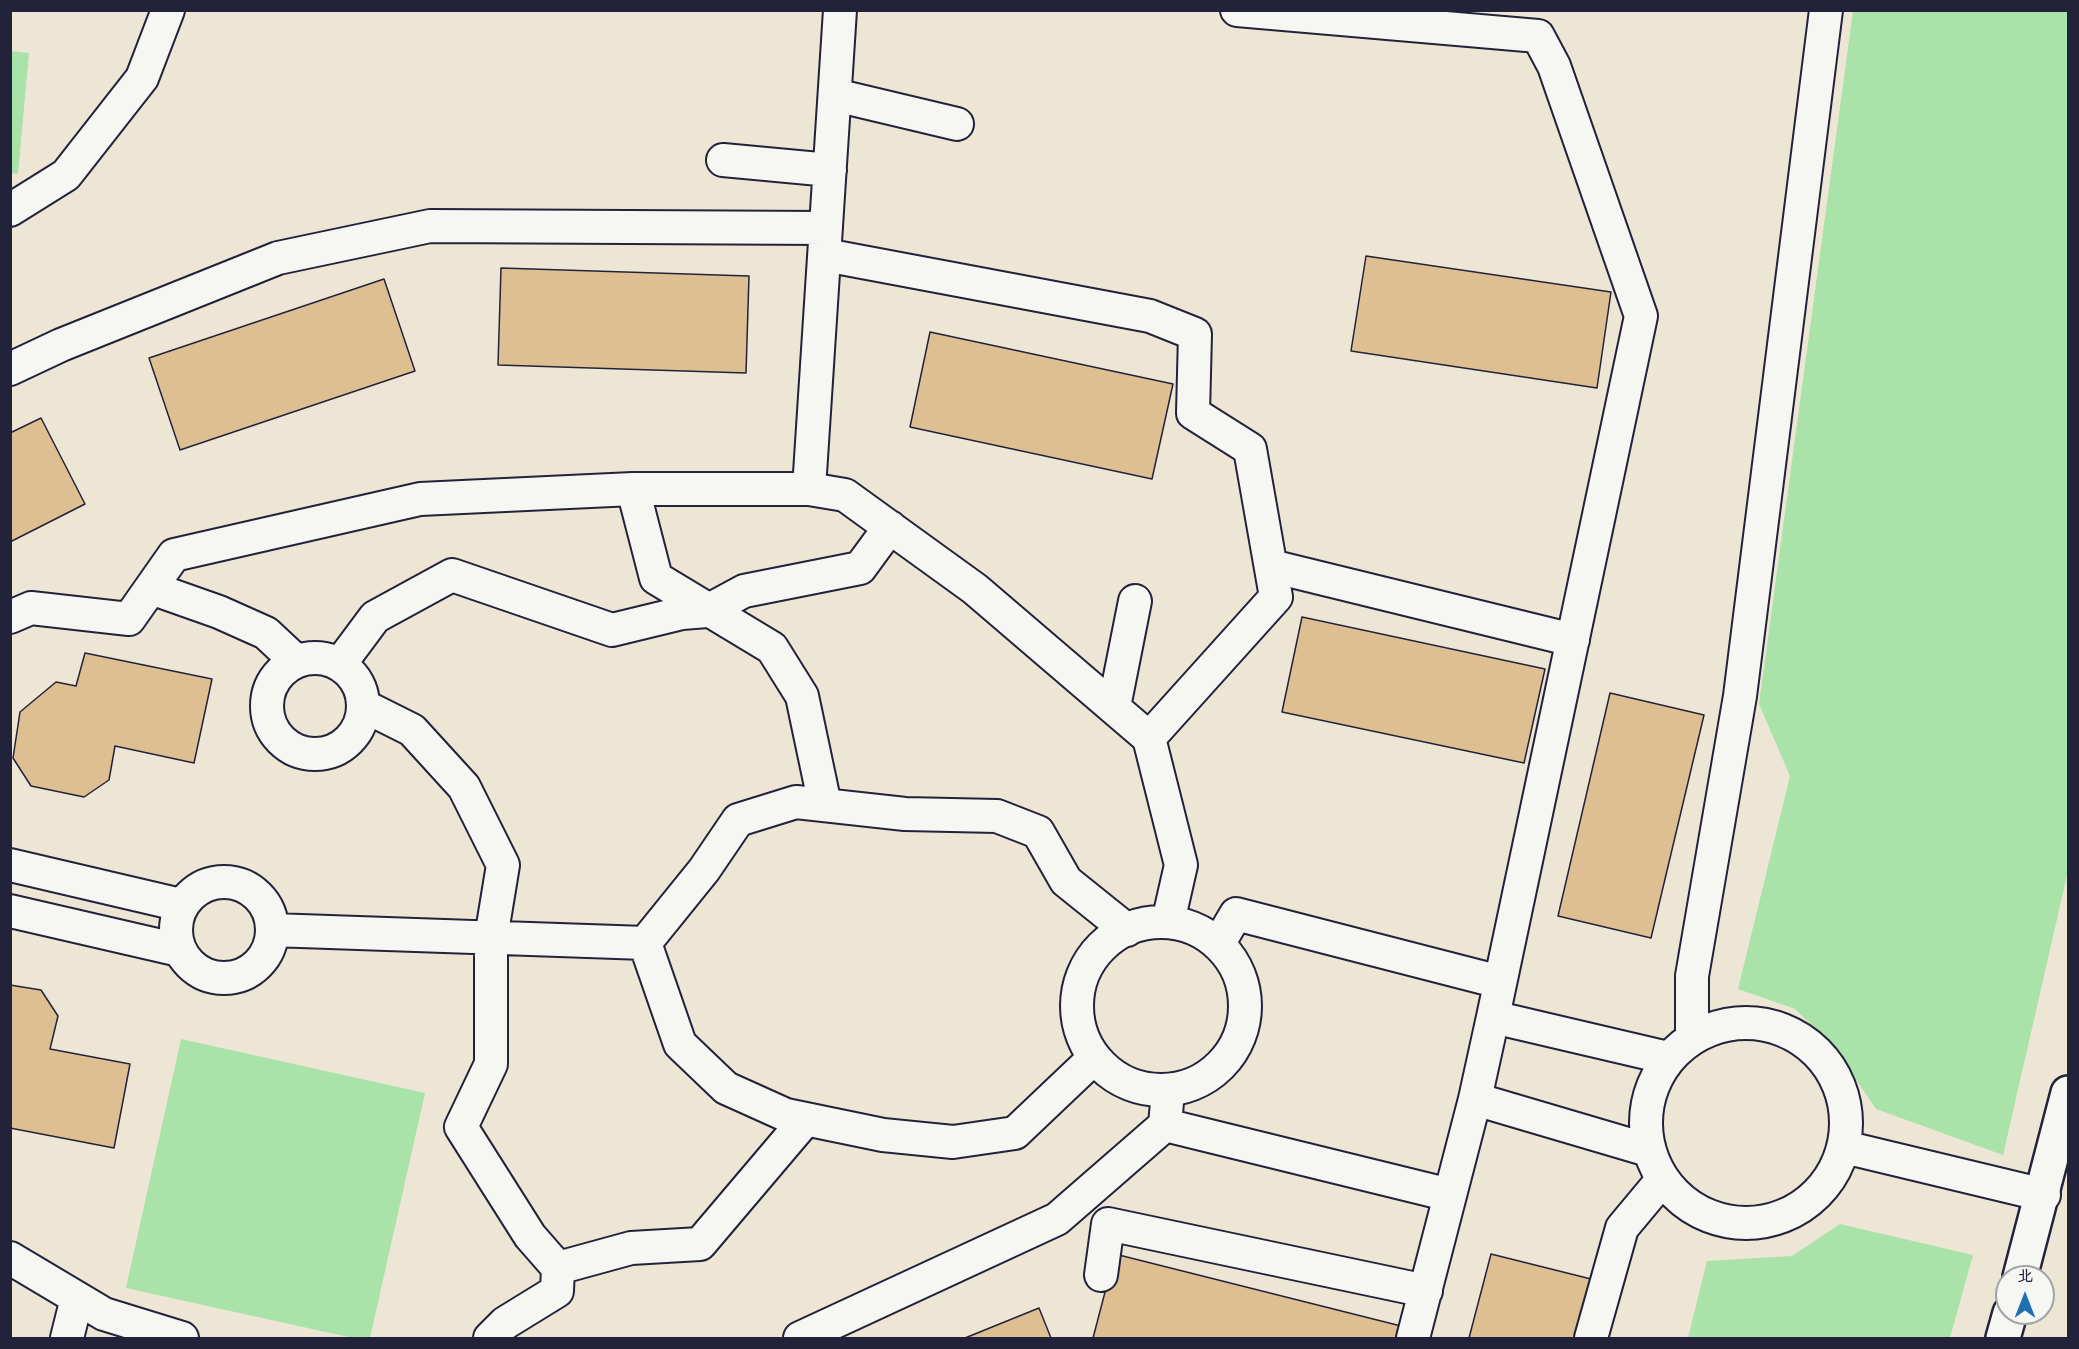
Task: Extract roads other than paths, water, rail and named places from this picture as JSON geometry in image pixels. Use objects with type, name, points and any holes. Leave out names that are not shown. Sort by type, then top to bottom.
[{"type":"highway","points":[[2024,1265],[2044,1195],[2068,1093]]},
{"type":"street","points":[[10,210],[66,176],[142,78],[168,10]]},
{"type":"street","points":[[809,489],[840,10]]},
{"type":"street","points":[[1237,10],[1538,36],[1554,66],[1641,316],[1475,1099],[1413,1338]]},
{"type":"street","points":[[1692,1037],[1692,976],[1740,696],[1826,10]]},
{"type":"street","points":[[835,95],[957,124]]},
{"type":"street","points":[[723,160],[830,170]]},
{"type":"street","points":[[10,369],[61,345],[278,258],[430,226],[825,242],[1150,316],[1195,334],[1193,412],[1250,449],[1276,597],[1149,738]]},
{"type":"street","points":[[633,489],[656,578],[771,648],[802,696],[825,805]]},
{"type":"street","points":[[10,617],[31,608],[129,619],[174,555],[420,499],[633,489],[809,489],[845,495],[975,590],[1149,738],[1181,865],[1168,922]]},
{"type":"street","points":[[340,664],[375,617],[452,575],[612,630],[682,613],[707,611],[744,591],[860,568],[890,528]]},
{"type":"street","points":[[1271,566],[1573,640]]},
{"type":"street","points":[[151,588],[219,612],[266,633],[296,661]]},
{"type":"street","points":[[1114,707],[1135,601]]},
{"type":"street","points":[[311,657],[340,664],[353,675],[361,690],[364,706],[361,723],[353,737],[340,748],[324,754],[307,754],[291,748],[279,739],[271,726],[267,711],[267,696],[273,681],[296,661],[311,657]]},
{"type":"street","points":[[364,706],[412,730],[464,787],[503,865],[491,938],[491,1064],[461,1127],[530,1236],[558,1268],[557,1291],[505,1323],[490,1338]]},
{"type":"street","points":[[645,943],[704,870],[738,820],[796,802],[905,814],[996,816],[1038,832],[1066,881],[1127,930]]},
{"type":"street","points":[[10,865],[182,905]]},
{"type":"street","points":[[219,881],[249,888],[261,899],[270,914],[272,930],[269,947],[261,961],[248,972],[233,978],[216,978],[200,972],[187,963],[179,950],[175,935],[176,920],[182,905],[191,894],[204,885],[219,881]]},
{"type":"street","points":[[10,910],[179,950]]},
{"type":"street","points":[[1219,944],[1236,914],[1500,982]]},
{"type":"street","points":[[1168,922],[1195,929],[1219,944],[1236,965],[1245,992],[1245,1020],[1236,1046],[1219,1068],[1196,1084],[1168,1091],[1141,1088],[1124,1081],[1115,1077],[1094,1058],[1082,1034],[1077,1006],[1081,979],[1094,954],[1115,936],[1127,930],[1141,924],[1168,922]]},
{"type":"street","points":[[272,930],[645,943]]},
{"type":"street","points":[[645,943],[680,1044],[726,1088],[786,1115],[883,1135],[953,1142],[1015,1133],[1094,1058]]},
{"type":"street","points":[[1493,1017],[1668,1058]]},
{"type":"street","points":[[1758,1022],[1791,1032],[1819,1052],[1838,1080],[1847,1113],[1844,1147],[1830,1179],[1807,1203],[1778,1219],[1746,1224],[1714,1218],[1685,1203],[1662,1180],[1648,1150],[1645,1118],[1651,1086],[1668,1058],[1692,1037],[1724,1024],[1758,1022]]},
{"type":"street","points":[[800,1338],[1057,1219],[1165,1125],[1168,1091]]},
{"type":"street","points":[[1475,1099],[1648,1150]]},
{"type":"street","points":[[558,1268],[632,1248],[700,1244],[806,1119]]},
{"type":"street","points":[[1165,1125],[1450,1195]]},
{"type":"street","points":[[1844,1147],[2044,1195]]},
{"type":"street","points":[[1591,1338],[1622,1228],[1662,1180]]},
{"type":"street","points":[[1101,1275],[1108,1224],[1426,1291]]},
{"type":"street","points":[[10,1258],[104,1314],[171,1337]]},
{"type":"street","points":[[67,1338],[77,1298]]}]
